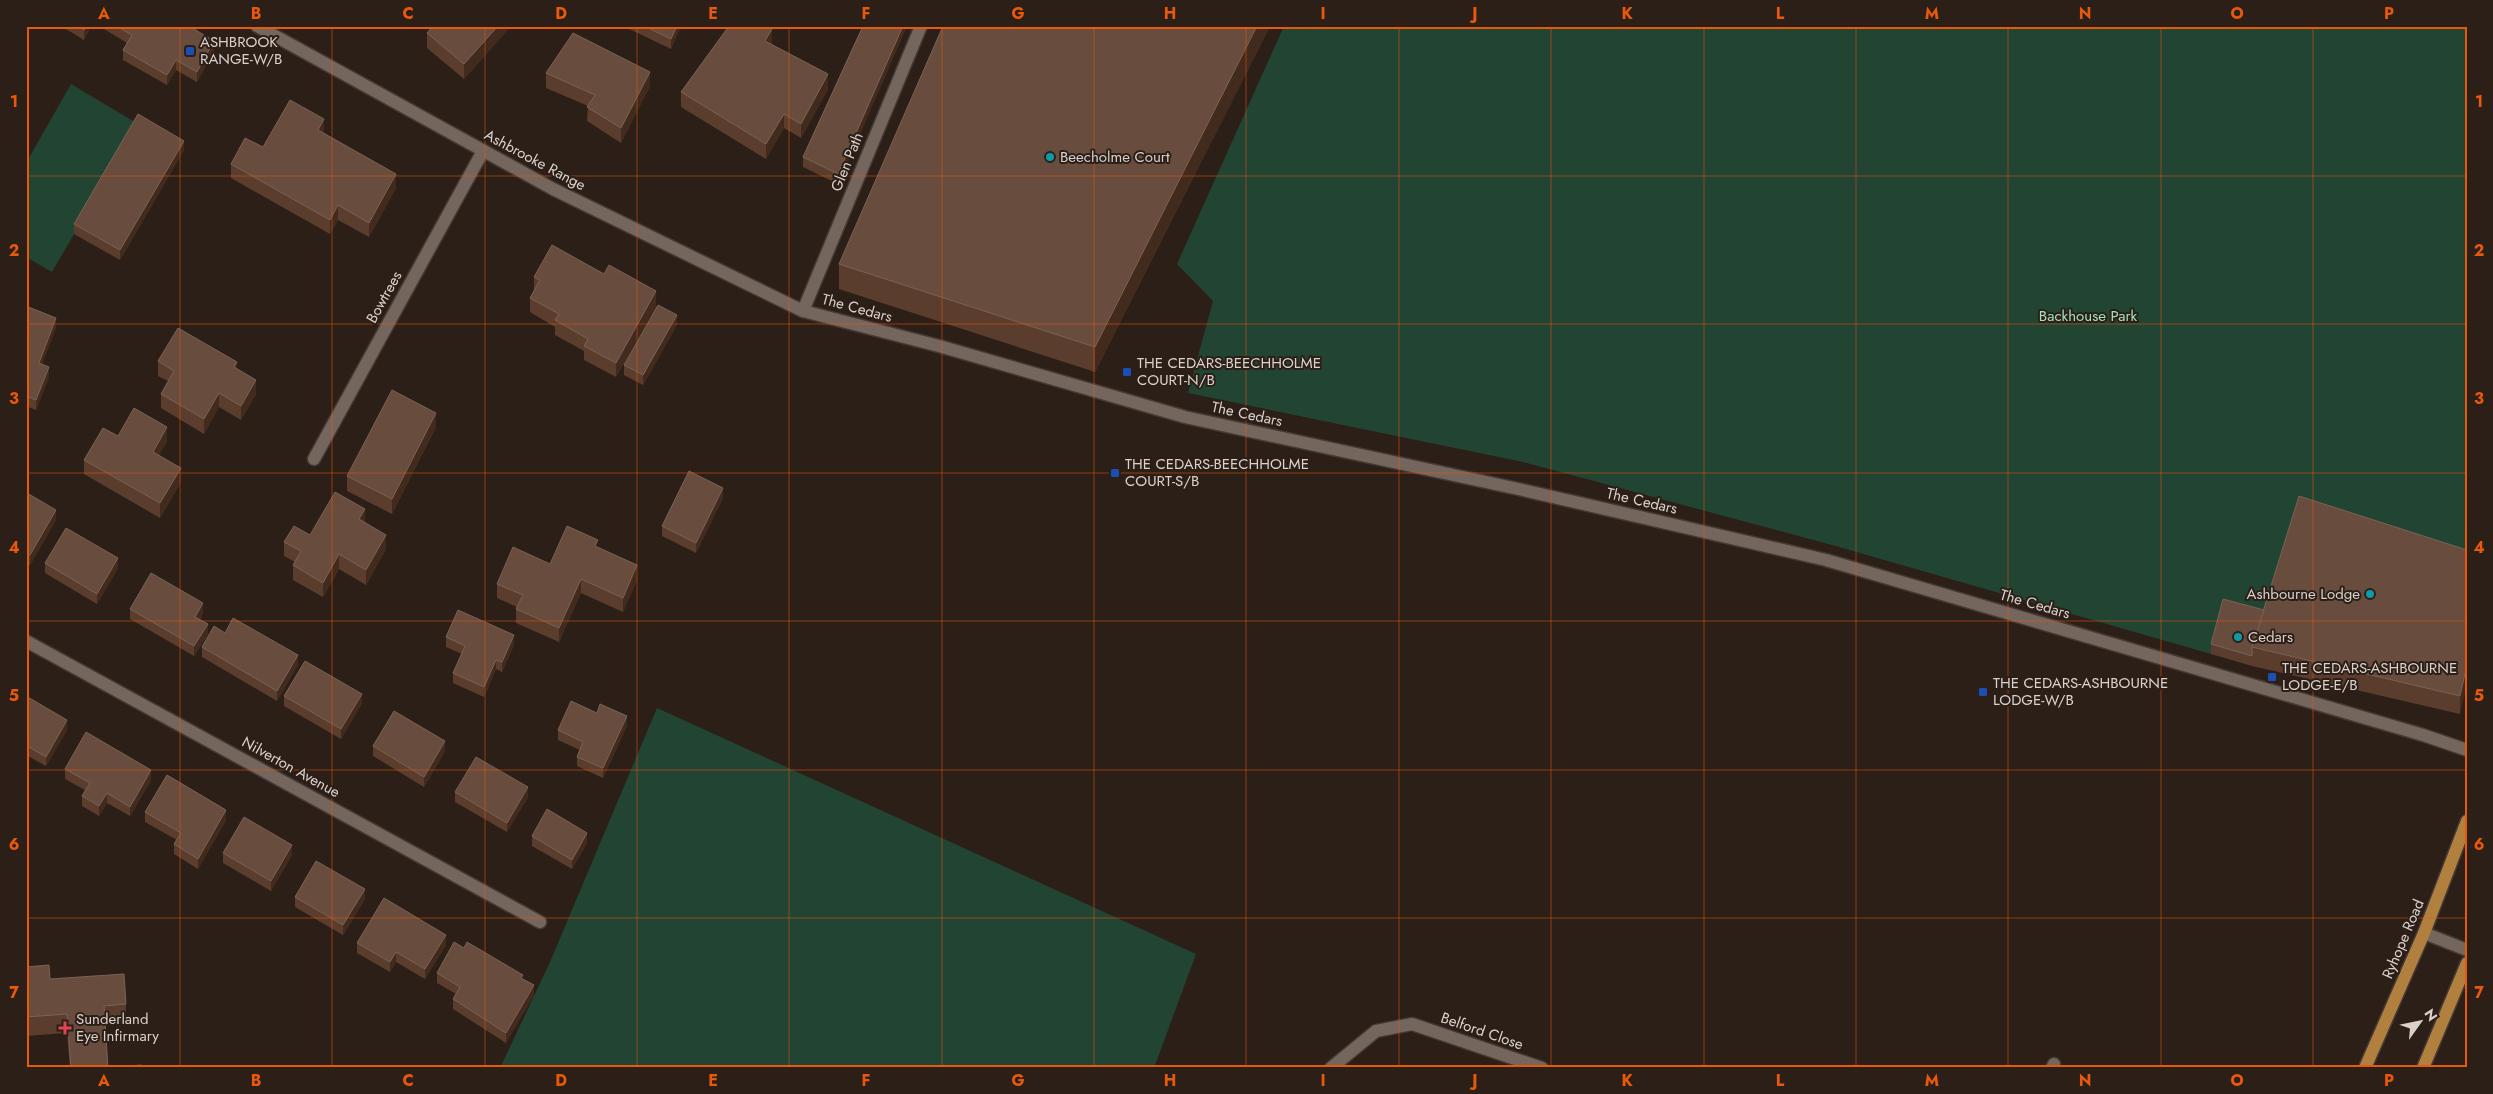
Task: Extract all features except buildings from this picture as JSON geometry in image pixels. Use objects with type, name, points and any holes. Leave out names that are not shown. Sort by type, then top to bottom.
[{"type":"main road","name":"Ryhope Road","points":[[2365,1068],[2424,933],[2467,821]]},
{"type":"main road","points":[[2423,1068],[2467,963]]},
{"type":"street","name":"Ashbrooke Range","points":[[257,26],[553,189],[804,311]]},
{"type":"street","name":"Glen Path","points":[[804,311],[921,26]]},
{"type":"street","name":"Bowtrees","points":[[314,459],[483,151]]},
{"type":"street","name":"The Cedars","points":[[804,311],[949,349],[1185,417],[1523,490],[1826,560],[2423,735],[2467,750]]},
{"type":"street","name":"Nilverton Avenue","points":[[26,641],[540,922]]},
{"type":"street","points":[[2424,933],[2467,950]]},
{"type":"street","name":"Belford Close","points":[[1331,1068],[1376,1031],[1412,1024],[1542,1068]]},
{"type":"green space","name":"Backhouse Park","points":[[1284,26],[2467,26],[2467,568],[2265,620],[2223,609],[2211,654],[1832,545],[1523,462],[1188,393],[1213,301],[1177,264]]},
{"type":"green space","points":[[71,84],[138,124],[52,272],[26,257],[26,163]]},
{"type":"green space","points":[[657,708],[1196,954],[1154,1068],[500,1068],[550,962]]},
{"type":"place","name":"ASHBROOK RANGE-W/B","points":[[190,51]]},
{"type":"place","name":"Beecholme Court","points":[[1050,157]]},
{"type":"place","name":"THE CEDARS-BEECHHOLME COURT-N/B","points":[[1127,372]]},
{"type":"place","name":"THE CEDARS-BEECHHOLME COURT-S/B","points":[[1115,473]]},
{"type":"place","name":"Ashbourne Lodge","points":[[2370,594]]},
{"type":"place","name":"Cedars","points":[[2238,637]]},
{"type":"place","name":"THE CEDARS-ASHBOURNE LODGE-E/B","points":[[2272,677]]},
{"type":"place","name":"THE CEDARS-ASHBOURNE LODGE-W/B","points":[[1983,692]]},
{"type":"place","name":"Sunderland Eye Infirmary","points":[[65,1028]]}]
